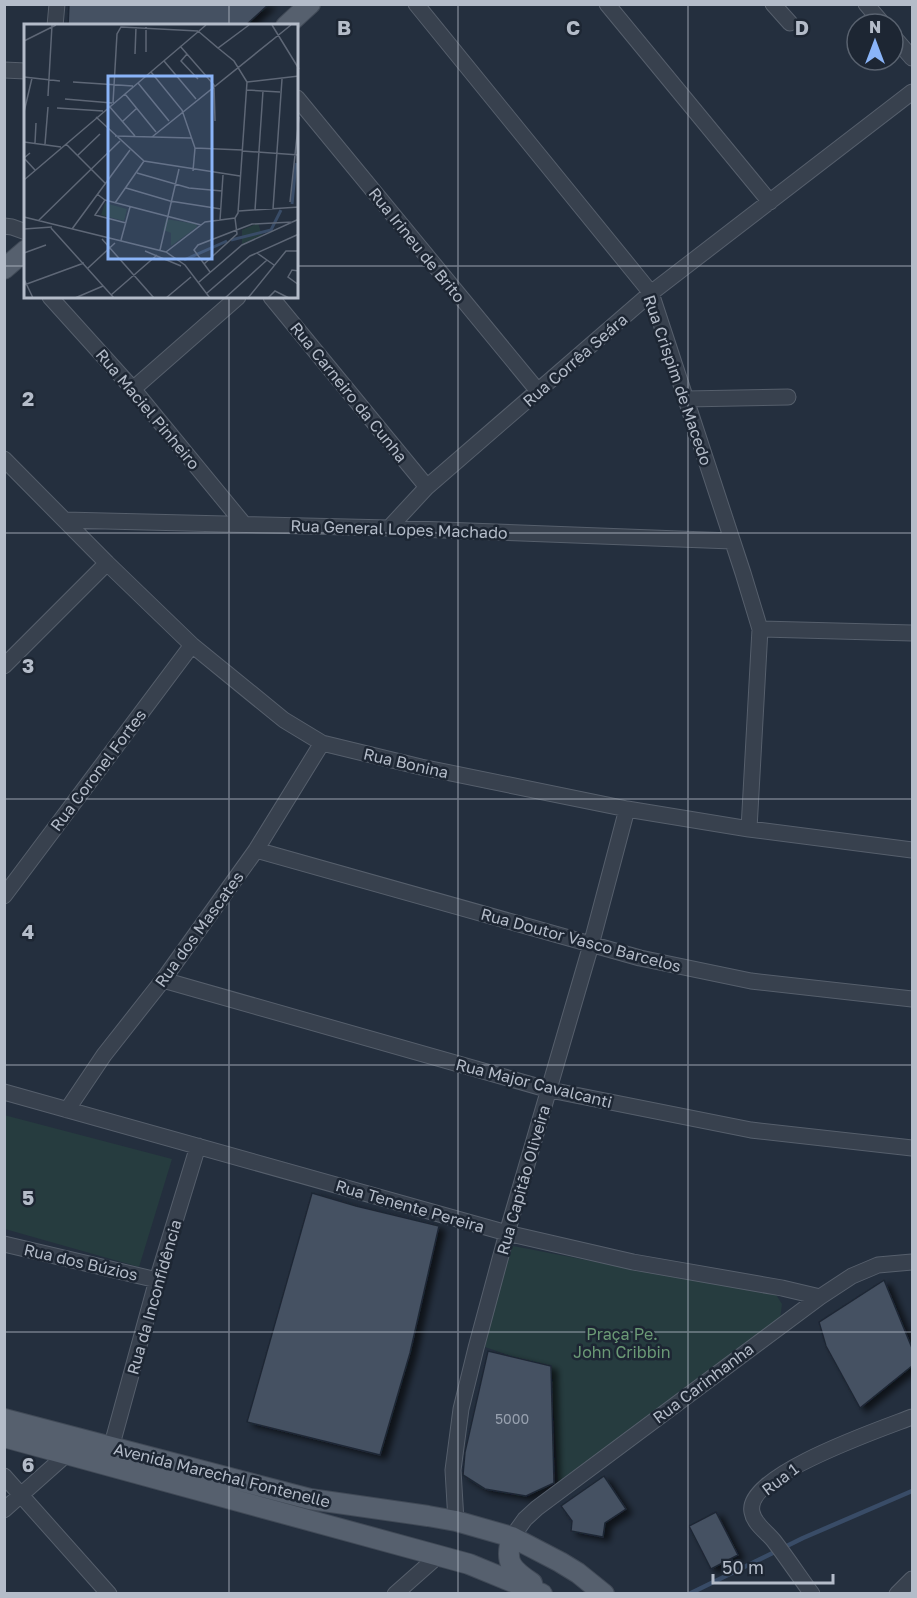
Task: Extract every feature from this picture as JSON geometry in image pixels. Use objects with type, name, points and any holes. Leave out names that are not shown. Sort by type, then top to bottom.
[{"type":"main road","points":[[288,24],[310,4]]},
{"type":"main road","name":"Avenida Marechal Fontenelle","points":[[4,1419],[310,1500],[456,1521],[512,1537],[560,1562],[604,1593]]},
{"type":"main road","name":"Avenida Marechal Fontenelle","points":[[4,1437],[438,1556],[493,1573],[542,1593]]},
{"type":"main road","points":[[512,1537],[508,1559],[513,1569],[547,1593]]},
{"type":"street","points":[[56,24],[57,4]]},
{"type":"street","name":"Rua Crispim de Macedo","points":[[416,4],[651,293],[760,629],[749,829]]},
{"type":"street","points":[[607,4],[770,202]]},
{"type":"street","points":[[773,4],[790,23]]},
{"type":"street","points":[[4,70],[24,71]]},
{"type":"street","name":"Rua Corrêa Seára","points":[[389,528],[427,488],[651,293],[912,92]]},
{"type":"street","name":"Rua Irineu de Brito","points":[[298,99],[538,392]]},
{"type":"street","points":[[4,226],[24,231]]},
{"type":"street","name":"Rua Maciel Pinheiro","points":[[51,298],[133,389],[243,523]]},
{"type":"street","points":[[133,389],[237,298]]},
{"type":"street","name":"Rua Carneiro da Cunha","points":[[272,298],[427,488]]},
{"type":"street","points":[[686,399],[788,397]]},
{"type":"street","name":"Rua Bonina","points":[[4,459],[192,645],[284,720],[322,743],[421,767],[627,809],[749,829],[912,850]]},
{"type":"street","name":"Rua General Lopes Machado","points":[[65,520],[243,523],[732,541]]},
{"type":"street","points":[[4,666],[107,563]]},
{"type":"street","points":[[760,629],[912,633]]},
{"type":"street","name":"Rua Coronel Fortes","points":[[4,896],[192,645]]},
{"type":"street","name":"Rua dos Mascates","points":[[67,1110],[104,1055],[163,980],[255,850],[322,743]]},
{"type":"street","name":"Rua Capitão Oliveira","points":[[456,1521],[453,1470],[461,1409],[507,1233],[550,1090],[627,809]]},
{"type":"street","name":"Rua Doutor Vasco Barcelos","points":[[255,850],[640,958],[751,981],[912,999]]},
{"type":"street","name":"Rua Major Cavalcanti","points":[[163,980],[550,1090],[751,1130],[912,1149]]},
{"type":"street","name":"Rua Tenente Pereira","points":[[4,1092],[507,1233],[633,1262],[782,1288],[820,1297]]},
{"type":"street","name":"Rua da Inconfidência","points":[[111,1448],[157,1281],[198,1146]]},
{"type":"street","name":"Rua dos Búzios","points":[[4,1244],[157,1281]]},
{"type":"street","name":"Rua Carinhanha","points":[[512,1537],[525,1519],[537,1508],[820,1297],[852,1276],[878,1265],[912,1262]]},
{"type":"street","name":"Rua 1","points":[[812,1593],[753,1517],[751,1509],[753,1500],[767,1486],[805,1461],[912,1417]]},
{"type":"street","points":[[4,1510],[67,1454]]},
{"type":"street","points":[[4,1476],[109,1593]]},
{"type":"street","points":[[395,1593],[438,1556]]},
{"type":"street","points":[[897,1593],[912,1579]]},
{"type":"green space","points":[[4,1115],[172,1159],[139,1267],[5,1229]]},
{"type":"green space","name":"Praça Pe. John Cribbin","points":[[508,1245],[633,1269],[773,1290],[782,1304],[780,1320],[558,1484],[551,1366],[516,1358],[485,1347]]},
{"type":"building","points":[[69,4],[269,4],[247,24],[68,24]]},
{"type":"building","points":[[312,1193],[439,1226],[410,1353],[380,1455],[247,1422]]},
{"type":"building","points":[[884,1280],[912,1348],[912,1366],[860,1408],[826,1346],[819,1322]]},
{"type":"building","points":[[488,1351],[551,1366],[554,1483],[526,1496],[485,1489],[463,1475],[465,1452]]},
{"type":"building","points":[[604,1476],[626,1509],[605,1523],[603,1537],[571,1531],[572,1521],[561,1506]]},
{"type":"building","points":[[716,1512],[738,1555],[711,1569],[689,1526]]},
{"type":"waterway","points":[[689,1594],[803,1538],[912,1491]]}]
